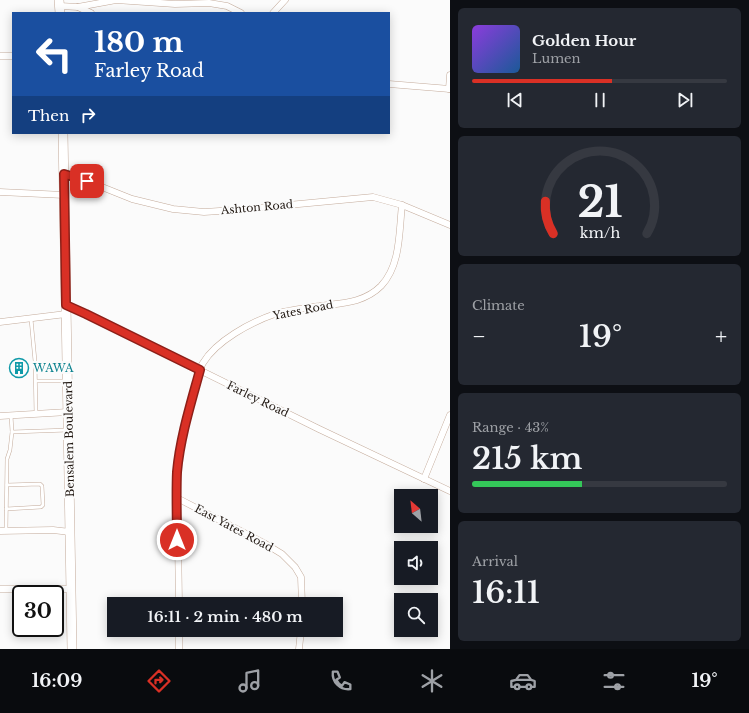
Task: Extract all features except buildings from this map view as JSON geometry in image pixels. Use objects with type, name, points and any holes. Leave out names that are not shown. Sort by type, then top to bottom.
[{"type":"main road","name":"Bensalem Boulevard","points":[[63,134],[72,649]]},
{"type":"street","points":[[60,6],[78,7],[116,0],[175,4],[210,2],[227,6],[240,12]]},
{"type":"street","points":[[274,12],[285,0]]},
{"type":"street","points":[[78,7],[89,12]]},
{"type":"street","points":[[0,56],[12,56]]},
{"type":"street","points":[[390,84],[449,89],[450,75]]},
{"type":"street","name":"Ashton Road","points":[[64,174],[132,198],[173,209],[204,212],[227,211],[373,197],[402,205],[450,225]]},
{"type":"street","points":[[0,192],[64,195]]},
{"type":"street","name":"Yates Road","points":[[179,597],[177,472],[190,405],[200,370],[207,357],[234,334],[266,318],[293,310],[357,301],[374,292],[386,279],[394,262],[397,250],[402,205]]},
{"type":"street","points":[[0,322],[31,319],[66,310]]},
{"type":"street","name":"Farley Road","points":[[66,310],[86,314],[319,429],[450,491]]},
{"type":"street","points":[[0,416],[68,412]]},
{"type":"street","points":[[424,479],[450,415]]},
{"type":"street","name":"East Yates Road","points":[[177,498],[264,543],[282,554],[295,567],[301,577],[302,597]]},
{"type":"street","points":[[3,530],[53,530],[70,532]]},
{"type":"street","points":[[0,589],[71,589]]},
{"type":"street","points":[[179,637],[179,649]]},
{"type":"street","points":[[299,649],[300,637]]},
{"type":"lane","points":[[31,319],[35,360],[36,414]]},
{"type":"lane","points":[[36,381],[68,381]]},
{"type":"lane","points":[[3,530],[6,509],[7,459],[10,450],[12,415]]},
{"type":"lane","points":[[12,432],[68,430]]},
{"type":"lane","points":[[6,509],[41,507],[43,505],[42,486],[40,484],[7,485]]},
{"type":"place","name":"WAWA","points":[[19,368]]},
{"type":"route","points":[[87,181],[64,174],[66,305],[200,370],[190,405],[177,472],[177,540]]}]
